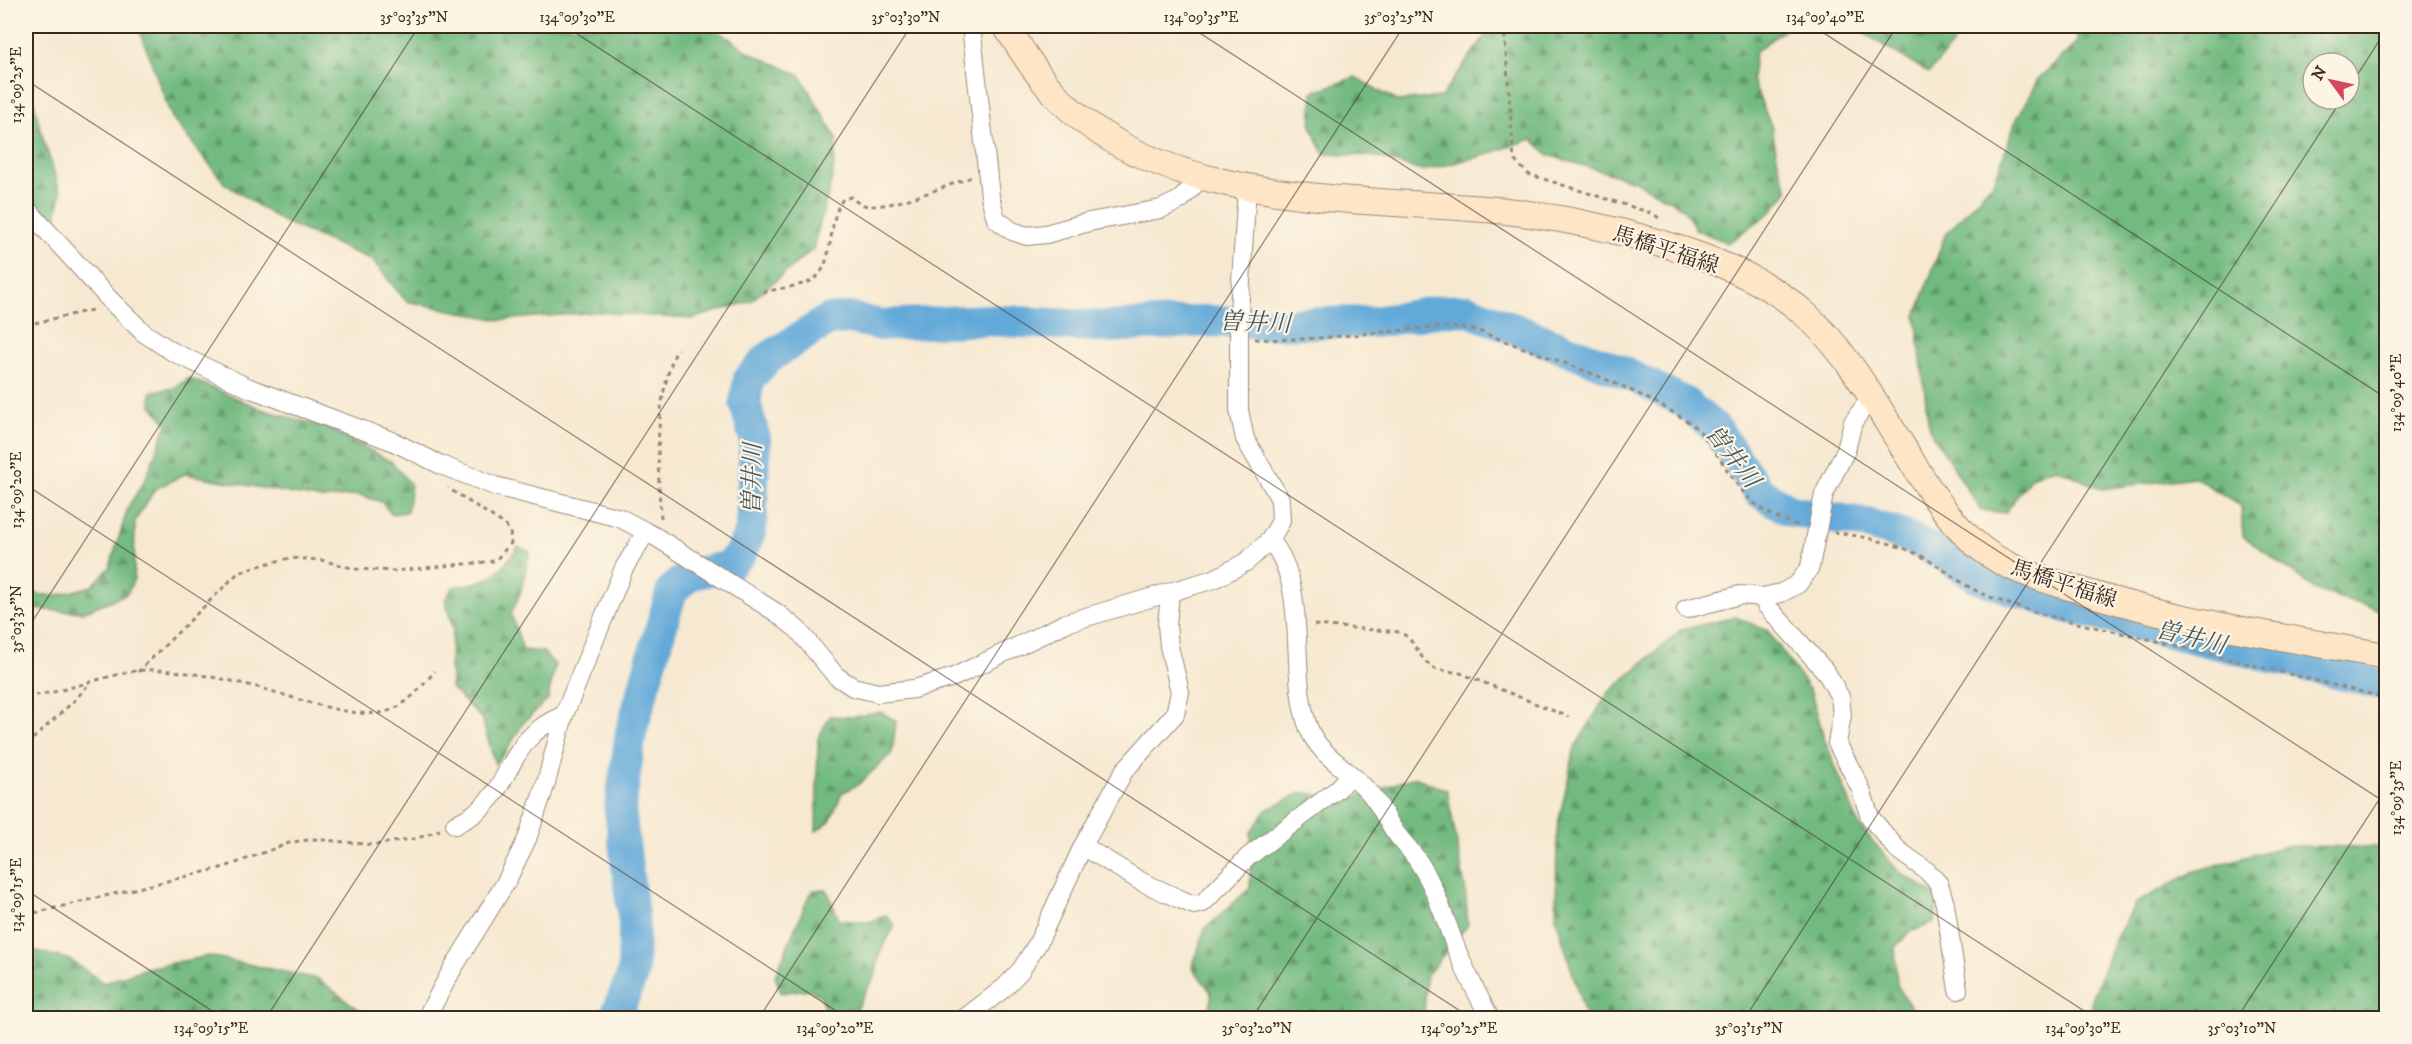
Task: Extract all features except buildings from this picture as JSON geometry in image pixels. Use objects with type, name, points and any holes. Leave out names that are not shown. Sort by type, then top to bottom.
[{"type":"main road","name":"馬橋平福線","points":[[1006,26],[1024,56],[1053,92],[1093,127],[1157,163],[1202,177],[1247,187],[1566,219],[1686,251],[1770,290],[1804,313],[1832,342],[1871,397],[1928,488],[1956,524],[1997,560],[2025,573],[2102,598],[2222,625],[2386,656]]},
{"type":"street","points":[[971,26],[988,172],[996,219],[1012,231],[1027,236],[1046,234],[1089,222],[1161,209],[1180,200],[1202,177]]},
{"type":"street","points":[[26,208],[111,301],[144,333],[173,352],[249,388],[393,441],[441,465],[495,486],[620,518],[712,572],[798,630],[836,676],[853,687],[878,693],[914,689],[954,677],[1066,623],[1214,579],[1246,562],[1270,540],[1281,521],[1280,499],[1245,439],[1239,410],[1238,336],[1247,187]]},
{"type":"street","points":[[1686,609],[1740,595],[1762,597],[1781,593],[1798,584],[1810,567],[1818,520],[1846,450],[1853,422],[1871,397]]},
{"type":"street","points":[[426,1018],[453,968],[506,882],[527,839],[546,783],[564,715],[624,568],[651,535]]},
{"type":"street","points":[[1270,540],[1286,566],[1295,623],[1302,704],[1310,730],[1322,750],[1349,776],[1364,786],[1377,802],[1431,883],[1459,956],[1490,1018]]},
{"type":"street","points":[[965,1018],[1004,988],[1021,970],[1038,943],[1083,846],[1124,771],[1175,714],[1180,692],[1167,625],[1170,593]]},
{"type":"street","points":[[1762,597],[1766,605],[1826,672],[1840,697],[1842,715],[1838,743],[1860,787],[1870,817],[1898,850],[1927,871],[1939,884],[1945,904],[1958,990]]},
{"type":"street","points":[[455,825],[476,813],[493,793],[526,740],[545,723],[564,715]]},
{"type":"street","points":[[1083,846],[1172,896],[1194,905],[1203,903],[1231,872],[1338,789],[1349,776]]},
{"type":"path","points":[[1504,26],[1514,160],[1528,174],[1651,213],[1670,223]]},
{"type":"path","points":[[763,292],[812,280],[826,266],[836,208],[843,199],[851,197],[859,204],[871,206],[888,204],[988,172]]},
{"type":"path","points":[[26,325],[92,312],[111,301]]},
{"type":"path","points":[[1238,336],[1328,338],[1439,326],[1462,327],[1479,332],[1614,384],[1692,424],[1711,444],[1733,479],[1755,506],[1770,515],[1818,520],[1852,535],[1899,547],[1927,559],[1944,573],[1982,594],[2010,604],[2386,698]]},
{"type":"path","points":[[651,535],[661,521],[658,432],[668,369],[677,349]]},
{"type":"path","points":[[138,672],[238,573],[265,564],[290,558],[311,559],[356,569],[394,571],[495,561],[511,543],[510,531],[504,524],[455,494],[442,482],[439,474],[441,465]]},
{"type":"path","points":[[1295,623],[1400,632],[1409,638],[1425,661],[1435,669],[1460,672],[1569,717]]},
{"type":"path","points":[[26,696],[157,670],[249,685],[353,713],[390,711],[415,694],[435,671]]},
{"type":"path","points":[[26,745],[74,702],[87,685]]},
{"type":"path","points":[[26,915],[225,867],[292,842],[315,839],[374,845],[418,838],[455,825]]},
{"type":"green space","points":[[138,26],[711,26],[751,53],[800,75],[837,139],[832,179],[813,249],[751,301],[692,319],[597,312],[500,320],[406,301],[372,260],[282,221],[225,184],[172,118]]},
{"type":"green space","points":[[1492,26],[1789,26],[1755,52],[1752,80],[1772,128],[1779,167],[1788,191],[1770,213],[1728,243],[1696,230],[1683,208],[1635,181],[1548,155],[1532,139],[1482,156],[1422,171],[1374,156],[1324,154],[1311,126],[1313,92],[1355,77],[1397,101],[1441,97]]},
{"type":"green space","points":[[1857,26],[1948,26],[1953,44],[1929,73],[1865,34]]},
{"type":"green space","points":[[2075,26],[2386,26],[2386,612],[2318,591],[2243,536],[2241,506],[2195,477],[2101,489],[2056,468],[2031,477],[2005,513],[1981,510],[1929,429],[1916,316],[1945,235],[1995,180],[2015,123],[2038,79],[2078,42]]},
{"type":"green space","points":[[26,65],[40,129],[61,194],[56,218],[26,201]]},
{"type":"green space","points":[[189,378],[264,410],[328,428],[392,462],[411,485],[407,512],[391,514],[382,502],[358,495],[322,499],[185,474],[155,489],[135,521],[134,579],[127,594],[83,612],[26,609],[26,593],[55,596],[92,586],[110,567],[128,507],[145,480],[167,424],[151,404],[151,392],[174,388]]},
{"type":"green space","points":[[518,547],[530,552],[520,594],[511,614],[523,650],[543,652],[555,665],[548,699],[524,722],[507,750],[495,764],[482,719],[451,688],[450,660],[453,629],[445,600],[453,587],[476,583],[498,572]]},
{"type":"green space","points":[[1736,617],[1768,631],[1811,692],[1824,738],[1859,825],[1898,871],[1939,897],[1934,923],[1910,932],[1895,947],[1897,985],[1917,1018],[1586,1018],[1556,918],[1557,829],[1575,747],[1608,693],[1682,629]]},
{"type":"green space","points":[[881,712],[896,721],[892,753],[859,784],[842,793],[830,821],[816,831],[818,738],[830,716],[852,717]]},
{"type":"green space","points":[[1414,777],[1447,790],[1465,887],[1468,925],[1426,976],[1424,1018],[1210,1018],[1211,992],[1192,967],[1205,929],[1250,888],[1251,832],[1266,810],[1303,792],[1344,801]]},
{"type":"green space","points":[[2285,846],[2386,847],[2386,1018],[2094,1018],[2091,1003],[2114,941],[2136,903],[2195,871]]},
{"type":"green space","points":[[814,890],[827,890],[839,920],[869,922],[886,915],[895,926],[881,950],[875,976],[852,1016],[826,1018],[821,996],[809,989],[781,993],[775,976],[808,898]]},
{"type":"green space","points":[[26,948],[70,960],[104,983],[146,968],[209,956],[318,979],[370,1018],[26,1018]]},
{"type":"waterway","name":"曽井川","points":[[615,1018],[633,973],[634,924],[620,809],[631,732],[672,590],[691,574],[727,567],[741,553],[751,530],[755,439],[745,403],[749,379],[768,358],[828,320],[850,318],[881,325],[987,320],[1107,327],[1209,321],[1267,324],[1375,322],[1440,311],[1467,310],[1621,371],[1684,402],[1717,430],[1759,492],[1791,511],[1867,524],[1908,537],[1945,556],[1979,578],[2066,607],[2386,685]]}]
